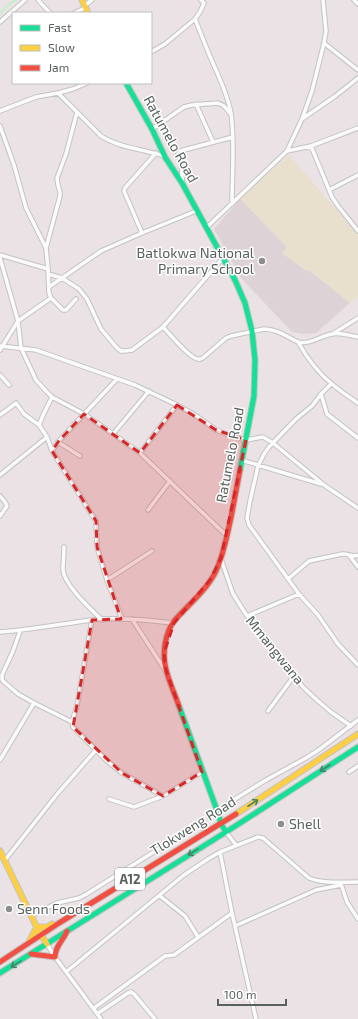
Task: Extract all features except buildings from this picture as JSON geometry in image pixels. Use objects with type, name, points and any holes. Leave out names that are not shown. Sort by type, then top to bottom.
[{"type":"main road","points":[[82,0],[86,10]]},
{"type":"main road","name":"Ratumelo Road","points":[[127,84],[152,129],[165,156],[182,183],[235,280],[245,303],[252,331],[255,360],[254,396],[227,536],[221,558],[214,574],[200,594],[174,623],[166,643],[164,661],[202,772],[221,824],[226,832]]},
{"type":"main road","name":"Tlokweng Road","points":[[0,962],[41,936],[59,922],[221,824],[358,734]]},
{"type":"main road","name":"Tlokweng Road","points":[[0,973],[226,832],[358,747]]},
{"type":"main road","points":[[0,851],[41,936],[47,944]]},
{"type":"main road","points":[[37,927],[48,928],[59,922]]},
{"type":"main road","points":[[23,947],[30,941],[37,927]]},
{"type":"main road","points":[[31,954],[36,956],[47,955],[55,957],[55,950],[67,931]]},
{"type":"street","points":[[0,22],[25,0]]},
{"type":"street","points":[[38,0],[49,12]]},
{"type":"street","points":[[86,10],[92,0]]},
{"type":"street","points":[[152,51],[165,44],[195,19],[204,3],[201,0]]},
{"type":"street","points":[[206,228],[287,152],[302,119],[312,91],[324,43],[326,31],[323,0]]},
{"type":"street","points":[[354,0],[358,4]]},
{"type":"street","points":[[195,19],[223,84],[231,113],[233,137],[232,204]]},
{"type":"street","points":[[324,43],[358,70]]},
{"type":"street","points":[[302,119],[358,78]]},
{"type":"street","points":[[0,111],[36,97],[58,94],[85,84]]},
{"type":"street","points":[[58,94],[100,136],[114,143],[165,156]]},
{"type":"street","points":[[152,129],[188,105],[218,103],[224,106],[231,113]]},
{"type":"street","points":[[196,104],[213,142]]},
{"type":"street","points":[[76,299],[66,310],[63,310],[51,298],[46,248],[60,196],[57,178],[66,154],[77,112]]},
{"type":"street","points":[[0,126],[17,172],[26,208],[46,248]]},
{"type":"street","points":[[287,152],[312,146],[358,128]]},
{"type":"street","points":[[182,183],[179,152],[233,137]]},
{"type":"street","points":[[312,146],[329,190],[338,206],[358,231]]},
{"type":"street","points":[[142,233],[124,191],[156,153]]},
{"type":"street","points":[[329,190],[358,175]]},
{"type":"street","points":[[49,287],[102,251],[196,211]]},
{"type":"street","points":[[0,255],[48,268]]},
{"type":"street","points":[[0,258],[18,321],[21,348],[36,380],[52,397],[84,414],[140,453],[227,536]]},
{"type":"street","points":[[48,274],[62,278],[74,285],[87,299],[101,329],[117,348],[121,351],[125,351],[132,350],[163,327],[223,258]]},
{"type":"street","points":[[1,347],[18,321],[51,298]]},
{"type":"street","points":[[163,327],[184,350],[197,360],[204,357],[226,338],[231,336],[269,329],[279,332],[298,342],[306,343],[334,333],[358,318]]},
{"type":"street","points":[[334,333],[358,337]]},
{"type":"street","points":[[298,342],[307,358],[318,372],[358,402]]},
{"type":"street","points":[[1,347],[36,350],[149,391],[195,414],[216,430],[229,435],[246,440],[262,437],[273,443],[324,485],[358,508]]},
{"type":"street","points":[[0,375],[9,385]]},
{"type":"street","points":[[52,451],[58,442],[117,379]]},
{"type":"street","points":[[332,384],[321,394],[312,406],[300,415],[264,454],[258,466],[250,501],[248,522],[299,594],[318,616],[338,644],[358,665]]},
{"type":"street","points":[[113,434],[149,391]]},
{"type":"street","points":[[321,394],[326,414],[358,438]]},
{"type":"street","points":[[39,425],[52,397]]},
{"type":"street","points":[[0,415],[16,403],[24,414],[39,425],[47,437],[52,451],[96,521],[97,547],[107,580],[122,619]]},
{"type":"street","points":[[140,453],[177,405]]},
{"type":"street","points":[[0,475],[47,437]]},
{"type":"street","points":[[58,442],[80,456]]},
{"type":"street","points":[[241,460],[324,485]]},
{"type":"street","points":[[148,510],[170,481]]},
{"type":"street","points":[[0,496],[5,502],[6,506],[0,516]]},
{"type":"street","points":[[64,547],[63,571],[67,579],[76,594],[102,620]]},
{"type":"street","points":[[107,580],[152,551]]},
{"type":"street","points":[[288,579],[308,561],[342,554],[354,556],[358,555]]},
{"type":"street","points":[[349,554],[358,567]]},
{"type":"street","name":"Mmangwana","points":[[221,558],[233,594],[247,616],[294,676],[324,706],[351,726]]},
{"type":"street","points":[[247,616],[299,594]]},
{"type":"street","points":[[0,632],[20,631],[92,620],[122,619],[174,623]]},
{"type":"street","points":[[92,620],[77,706],[72,722],[73,727],[107,761],[122,773],[163,796]]},
{"type":"street","points":[[132,620],[166,670]]},
{"type":"street","points":[[20,631],[13,651],[2,674],[2,681],[18,694],[72,722]]},
{"type":"street","points":[[268,711],[294,676]]},
{"type":"street","points":[[0,760],[34,703]]},
{"type":"street","points":[[227,804],[325,746],[358,720]]},
{"type":"street","points":[[4,860],[58,793],[96,750]]},
{"type":"street","points":[[349,772],[358,766]]},
{"type":"street","points":[[109,799],[134,807],[163,796],[202,772]]},
{"type":"street","points":[[32,916],[57,903],[85,895],[200,823]]},
{"type":"street","points":[[226,832],[236,845]]},
{"type":"street","points":[[66,972],[184,875],[220,852],[258,837],[263,838],[309,878],[318,881],[341,884]]},
{"type":"street","points":[[220,852],[256,1019]]},
{"type":"street","points":[[235,926],[316,890],[341,884],[358,882]]},
{"type":"street","points":[[341,884],[347,902],[358,918]]},
{"type":"street","points":[[160,896],[185,916],[198,937]]},
{"type":"street","points":[[94,1008],[165,956],[174,955],[232,913]]},
{"type":"street","points":[[47,944],[101,1019]]},
{"type":"street","points":[[98,1014],[131,992],[155,1019]]},
{"type":"highlighted area","points":[[177,405],[216,430],[246,440],[221,558],[210,580],[174,623],[164,653],[166,670],[202,772],[163,796],[122,773],[73,727],[92,620],[121,619],[97,547],[96,521],[52,451],[58,442],[84,414],[140,453]]},
{"type":"shaded area","points":[[289,155],[358,235],[358,296],[350,303],[310,271],[304,269],[282,253],[287,247],[240,199]]},
{"type":"shaded area","name":"Batlokwa National Primary School","points":[[240,199],[287,247],[282,253],[304,269],[310,271],[350,303],[316,333],[303,334],[292,332],[241,278],[214,229]]},
{"type":"waterway","points":[[0,13],[9,4],[16,0]]},
{"type":"traffic: fast","points":[[127,84],[152,129],[165,157],[182,183],[235,280],[245,303],[252,331],[255,360],[254,396],[240,470]]},
{"type":"traffic: fast","points":[[179,706],[221,824],[226,832]]},
{"type":"traffic: fast","points":[[0,973],[226,832],[358,747]]},
{"type":"traffic: slow","points":[[82,0],[88,12]]},
{"type":"traffic: slow","points":[[236,814],[358,734]]},
{"type":"traffic: slow","points":[[0,851],[39,932],[47,944]]},
{"type":"traffic: slow","points":[[29,942],[37,927],[48,927],[52,924]]},
{"type":"traffic: jam","points":[[179,706],[166,669],[164,657],[165,643],[175,620],[203,591],[216,571],[227,538],[240,470]]},
{"type":"traffic: jam","points":[[0,962],[59,923],[236,814]]},
{"type":"traffic: jam","points":[[31,954],[55,957],[55,953],[67,931]]},
{"type":"place","name":"Batlokwa National Primary School","points":[[262,261]]},
{"type":"place","name":"Shell","points":[[281,824]]},
{"type":"place","name":"Senn Foods","points":[[9,909]]}]
